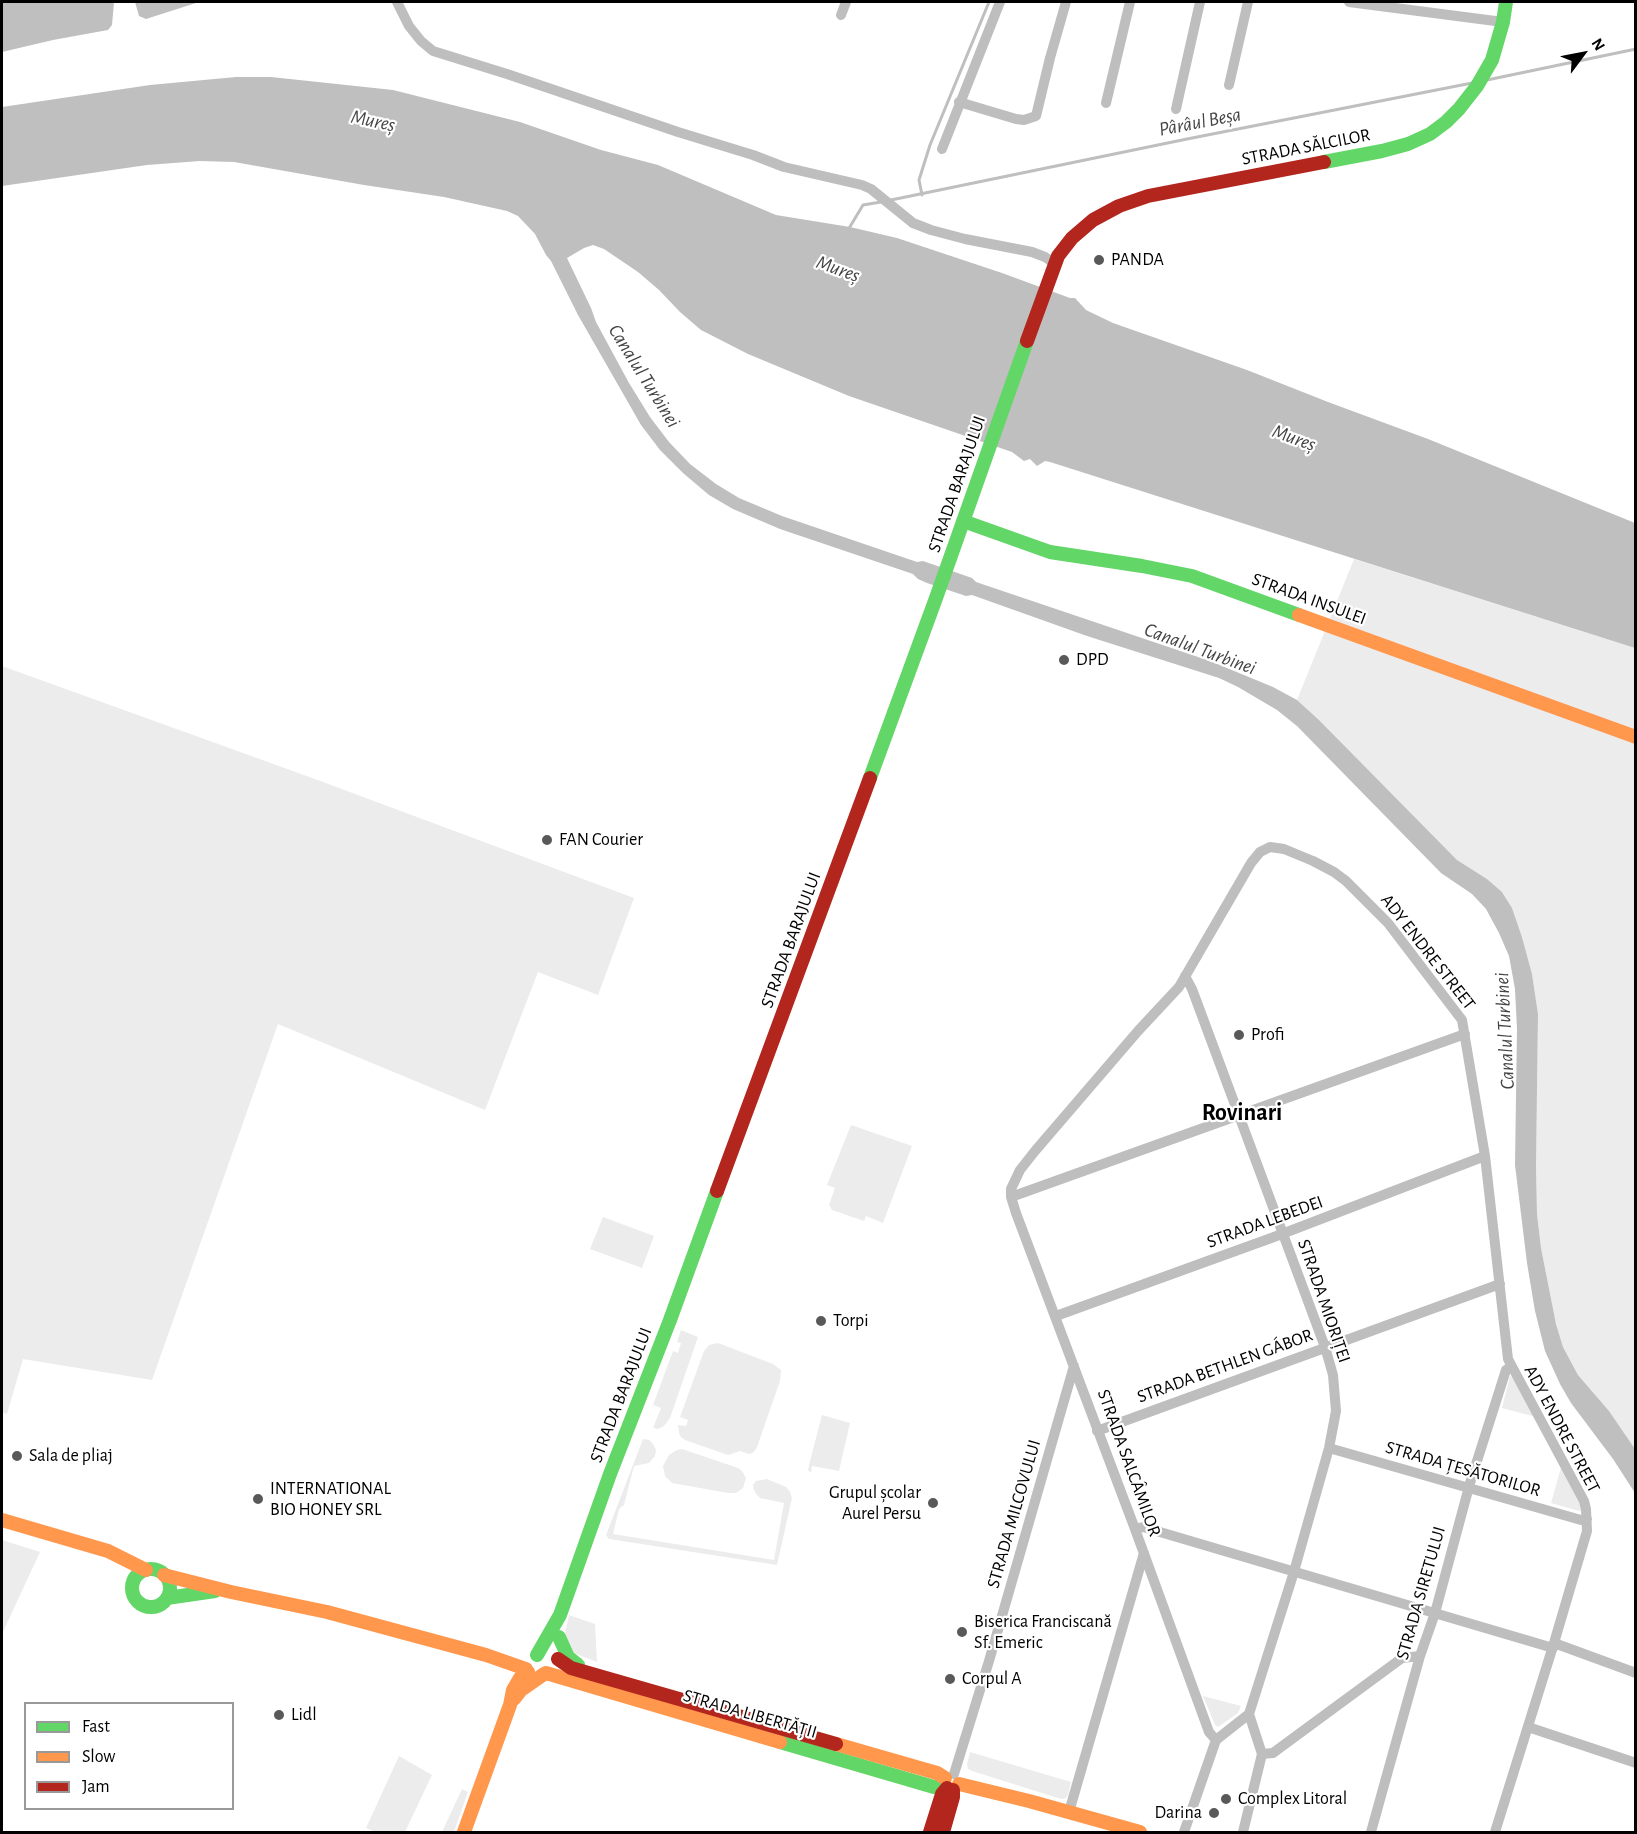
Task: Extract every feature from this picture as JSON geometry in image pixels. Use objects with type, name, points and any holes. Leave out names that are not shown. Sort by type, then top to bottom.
[{"type":"main road","name":"STRADA SĂLCILOR","points":[[1052,270],[1072,238],[1082,228],[1119,206],[1148,196],[1400,146],[1430,134],[1460,109],[1492,60],[1506,2]]},
{"type":"main road","name":"STRADA BARAJULUI","points":[[513,1690],[560,1615],[610,1474],[673,1312],[937,596],[1052,270]]},
{"type":"main road","name":"STRADA INSULEI","points":[[963,521],[1050,552],[1192,576],[1635,736]]},
{"type":"main road","points":[[2,1520],[108,1551],[146,1570],[159,1571],[169,1582],[170,1591],[167,1598],[160,1605],[148,1607],[141,1604],[135,1599],[128,1571],[120,1560],[108,1551]]},
{"type":"main road","points":[[132,1589],[133,1581],[138,1574],[146,1570]]},
{"type":"main road","points":[[164,1575],[327,1612],[489,1656],[530,1663],[550,1652],[558,1658],[556,1668],[520,1690],[510,1705]]},
{"type":"main road","points":[[167,1598],[223,1590]]},
{"type":"main road","name":"STRADA BARAJULUI","points":[[558,1658],[560,1615]]},
{"type":"main road","points":[[559,1637],[568,1657],[598,1675]]},
{"type":"main road","points":[[464,1833],[510,1705],[513,1690],[507,1671],[489,1656]]},
{"type":"main road","name":"STRADA LIBERTĂȚII","points":[[558,1658],[571,1668],[937,1773],[950,1783],[1069,1812],[1140,1833]]},
{"type":"main road","name":"STRADA LIBERTĂȚII","points":[[530,1663],[537,1674],[545,1674],[934,1786],[950,1783]]},
{"type":"main road","points":[[930,1833],[942,1794],[950,1783]]},
{"type":"main road","points":[[943,1833],[953,1797],[950,1783]]},
{"type":"street","points":[[397,2],[409,26],[433,51],[784,167],[862,185],[871,189],[913,223],[965,239],[1032,252],[1045,257],[1052,270]]},
{"type":"street","points":[[841,15],[846,2]]},
{"type":"street","points":[[942,149],[1000,2]]},
{"type":"street","points":[[959,102],[1016,119],[1024,120],[1036,116],[1066,2]]},
{"type":"street","points":[[1106,104],[1130,2]]},
{"type":"street","points":[[1176,109],[1200,2]]},
{"type":"street","points":[[1229,86],[1248,2]]},
{"type":"street","points":[[1349,2],[1503,22]]},
{"type":"street","name":"ADY ENDRE STREET","points":[[1011,1197],[1011,1189],[1020,1170],[1138,1031],[1172,996],[1255,857],[1270,847],[1280,848],[1335,872],[1375,909],[1412,953],[1463,1023],[1485,1156],[1506,1351],[1510,1367],[1584,1501],[1587,1519],[1587,1531],[1496,1833]]},
{"type":"street","name":"STRADA MIORIȚEI","points":[[1185,976],[1240,1116],[1325,1347],[1333,1376],[1335,1411],[1329,1448],[1294,1573],[1249,1714]]},
{"type":"street","points":[[1011,1197],[1465,1034]]},
{"type":"street","name":"STRADA LEBEDEI","points":[[1056,1316],[1485,1156]]},
{"type":"street","name":"STRADA SALCÂMILOR","points":[[1011,1197],[1209,1732],[1216,1740]]},
{"type":"street","name":"STRADA BETHLEN GÁBOR","points":[[1097,1431],[1500,1284]]},
{"type":"street","name":"STRADA MILCOVULUI","points":[[950,1783],[989,1660],[1074,1366]]},
{"type":"street","name":"STRADA SIRETULUI","points":[[1371,1833],[1469,1488],[1506,1370],[1510,1367]]},
{"type":"street","name":"STRADA ȚESĂTORILOR","points":[[1329,1448],[1581,1520],[1587,1519]]},
{"type":"street","points":[[1135,1529],[1143,1527],[1294,1573],[1553,1646],[1635,1673]]},
{"type":"street","points":[[1069,1812],[1144,1553]]},
{"type":"street","points":[[1262,1754],[1277,1750],[1402,1658],[1420,1656]]},
{"type":"street","points":[[1184,1833],[1216,1740],[1249,1714],[1262,1754],[1243,1833]]},
{"type":"street","points":[[1528,1727],[1635,1763]]},
{"type":"shaded area","points":[[1354,559],[1635,648],[1635,1449],[1609,1411],[1578,1375],[1563,1347],[1556,1324],[1541,1248],[1537,1214],[1538,1014],[1532,974],[1512,908],[1502,892],[1487,879],[1457,860],[1297,700]]},
{"type":"shaded area","points":[[2,666],[634,898],[598,995],[538,972],[485,1110],[278,1024],[152,1380],[23,1359],[7,1414],[2,1412]]},
{"type":"shaded area","points":[[851,1125],[912,1146],[883,1223],[866,1216],[864,1221],[832,1210],[829,1205],[835,1188],[827,1185]]},
{"type":"shaded area","points":[[603,1217],[654,1236],[642,1268],[590,1249]]},
{"type":"shaded area","points":[[681,1330],[698,1337],[670,1418],[664,1426],[658,1429],[653,1428],[661,1408],[653,1405],[673,1351],[678,1353],[681,1343],[677,1342]]},
{"type":"shaded area","points":[[718,1343],[773,1364],[781,1370],[780,1381],[753,1453],[740,1451],[728,1455],[685,1440],[680,1436],[678,1425],[686,1426],[688,1420],[680,1417],[704,1351],[709,1345]]},
{"type":"shaded area","points":[[1510,1376],[1512,1377],[1536,1417],[1502,1408]]},
{"type":"shaded area","points":[[822,1415],[850,1423],[839,1471],[812,1466],[811,1473],[808,1470]]},
{"type":"shaded area","points":[[643,1439],[653,1444],[656,1450],[655,1456],[649,1463],[634,1466],[624,1505],[619,1509],[613,1534],[774,1560],[784,1503],[760,1498],[756,1494],[753,1485],[756,1481],[767,1479],[786,1487],[792,1498],[777,1565],[609,1539],[606,1535]]},
{"type":"shaded area","points":[[682,1449],[738,1468],[746,1478],[743,1488],[736,1493],[728,1493],[672,1483],[665,1476],[663,1466],[669,1455]]},
{"type":"shaded area","points":[[1562,1464],[1576,1487],[1583,1512],[1551,1503]]},
{"type":"shaded area","points":[[2,1540],[40,1552],[2,1634]]},
{"type":"shaded area","points":[[569,1615],[595,1624],[597,1662],[571,1652],[565,1633]]},
{"type":"shaded area","points":[[1203,1696],[1241,1706],[1238,1713],[1218,1727],[1215,1725]]},
{"type":"shaded area","points":[[970,1752],[1071,1782],[1068,1795],[1061,1799],[972,1771],[968,1769],[967,1764]]},
{"type":"shaded area","points":[[399,1756],[432,1775],[405,1832],[376,1832],[366,1828]]},
{"type":"shaded area","points":[[462,1789],[468,1792],[454,1832],[442,1832]]},
{"type":"water","points":[[2,2],[114,2],[112,25],[108,30],[2,52]]},
{"type":"water","points":[[135,2],[199,2],[146,19],[139,16]]},
{"type":"water","name":"Mureș","points":[[236,77],[271,77],[393,90],[520,122],[601,150],[658,165],[776,215],[850,227],[897,238],[1075,298],[1086,310],[1113,323],[1247,370],[1428,439],[1635,523],[1635,648],[1050,462],[1045,461],[1037,466],[1030,459],[1024,461],[1012,452],[849,396],[748,354],[701,330],[638,272],[604,249],[593,245],[567,258],[596,322],[650,417],[690,464],[716,484],[739,498],[782,516],[917,562],[923,561],[972,578],[976,582],[1210,661],[1273,687],[1297,700],[1457,860],[1487,879],[1502,892],[1512,908],[1522,937],[1532,974],[1538,1014],[1537,1214],[1541,1248],[1556,1324],[1563,1347],[1578,1375],[1609,1411],[1635,1449],[1635,1493],[1571,1403],[1545,1351],[1527,1263],[1515,1165],[1517,1029],[1515,989],[1509,956],[1499,933],[1486,909],[1472,894],[1441,873],[1297,726],[1277,710],[1238,687],[1219,678],[1087,636],[972,595],[966,596],[927,583],[913,574],[780,529],[733,509],[709,495],[660,450],[641,425],[578,315],[551,261],[535,234],[518,216],[507,211],[444,197],[234,162],[200,161],[147,165],[2,186],[2,107],[150,85]]},
{"type":"waterway","points":[[922,195],[919,180],[930,145],[989,2]]},
{"type":"waterway","name":"Pârâul Beșa","points":[[1487,80],[1636,49]]},
{"type":"waterway","name":"Pârâul Beșa","points":[[891,200],[1472,83]]},
{"type":"waterway","name":"Pârâul Beșa","points":[[848,230],[863,205],[881,202]]},
{"type":"traffic: fast","points":[[1324,162],[1408,144],[1430,134],[1446,122],[1477,86],[1492,60],[1506,2]]},
{"type":"traffic: fast","points":[[870,778],[1027,341]]},
{"type":"traffic: fast","points":[[963,521],[1050,552],[1192,576],[1299,615]]},
{"type":"traffic: fast","points":[[537,1655],[560,1615],[610,1474],[717,1191]]},
{"type":"traffic: fast","points":[[151,1569],[164,1575],[170,1588],[164,1601],[151,1607],[138,1601],[132,1588],[138,1575],[151,1569]]},
{"type":"traffic: fast","points":[[167,1598],[215,1591]]},
{"type":"traffic: fast","points":[[559,1637],[568,1657],[578,1665]]},
{"type":"traffic: fast","points":[[780,1742],[934,1787],[944,1784]]},
{"type":"traffic: slow","points":[[1299,615],[1636,737]]},
{"type":"traffic: slow","points":[[2,1520],[108,1551],[146,1570]]},
{"type":"traffic: slow","points":[[164,1575],[327,1612],[486,1655],[526,1669]]},
{"type":"traffic: slow","points":[[464,1832],[510,1705],[513,1690],[520,1678],[528,1672]]},
{"type":"traffic: slow","points":[[546,1673],[780,1742]]},
{"type":"traffic: slow","points":[[514,1699],[521,1690],[544,1674]]},
{"type":"traffic: slow","points":[[836,1744],[937,1773],[945,1778]]},
{"type":"traffic: slow","points":[[959,1784],[1140,1832]]},
{"type":"traffic: jam","points":[[1027,341],[1058,256],[1072,238],[1093,220],[1119,206],[1148,196],[1324,162]]},
{"type":"traffic: jam","points":[[717,1191],[870,778]]},
{"type":"traffic: jam","points":[[558,1659],[571,1668],[836,1744]]},
{"type":"traffic: jam","points":[[930,1832],[942,1794],[947,1788]]},
{"type":"traffic: jam","points":[[943,1832],[953,1790]]},
{"type":"place","name":"PANDA","points":[[1099,260]]},
{"type":"place","name":"DPD","points":[[1064,660]]},
{"type":"place","name":"FAN Courier","points":[[547,840]]},
{"type":"place","name":"Profi","points":[[1239,1035]]},
{"type":"place","name":"Torpi","points":[[821,1321]]},
{"type":"place","name":"Sala de pliaj","points":[[17,1456]]},
{"type":"place","name":"INTERNATIONAL BIO HONEY SRL","points":[[258,1499]]},
{"type":"place","name":"Grupul școlar Aurel Persu","points":[[933,1503]]},
{"type":"place","name":"Biserica Franciscană Sf. Emeric","points":[[962,1632]]},
{"type":"place","name":"Corpul A","points":[[950,1679]]},
{"type":"place","name":"Lidl","points":[[279,1715]]},
{"type":"place","name":"Complex Litoral","points":[[1226,1799]]},
{"type":"place","name":"Darina","points":[[1214,1813]]},
{"type":"district","name":"Rovinari","points":[[1242,1113]]},
{"type":"water label","name":"Canalul Turbinei","points":[[644,376]]},
{"type":"water label","name":"Canalul Turbinei","points":[[1200,649]]},
{"type":"water label","name":"Canalul Turbinei","points":[[1505,1031]]}]
